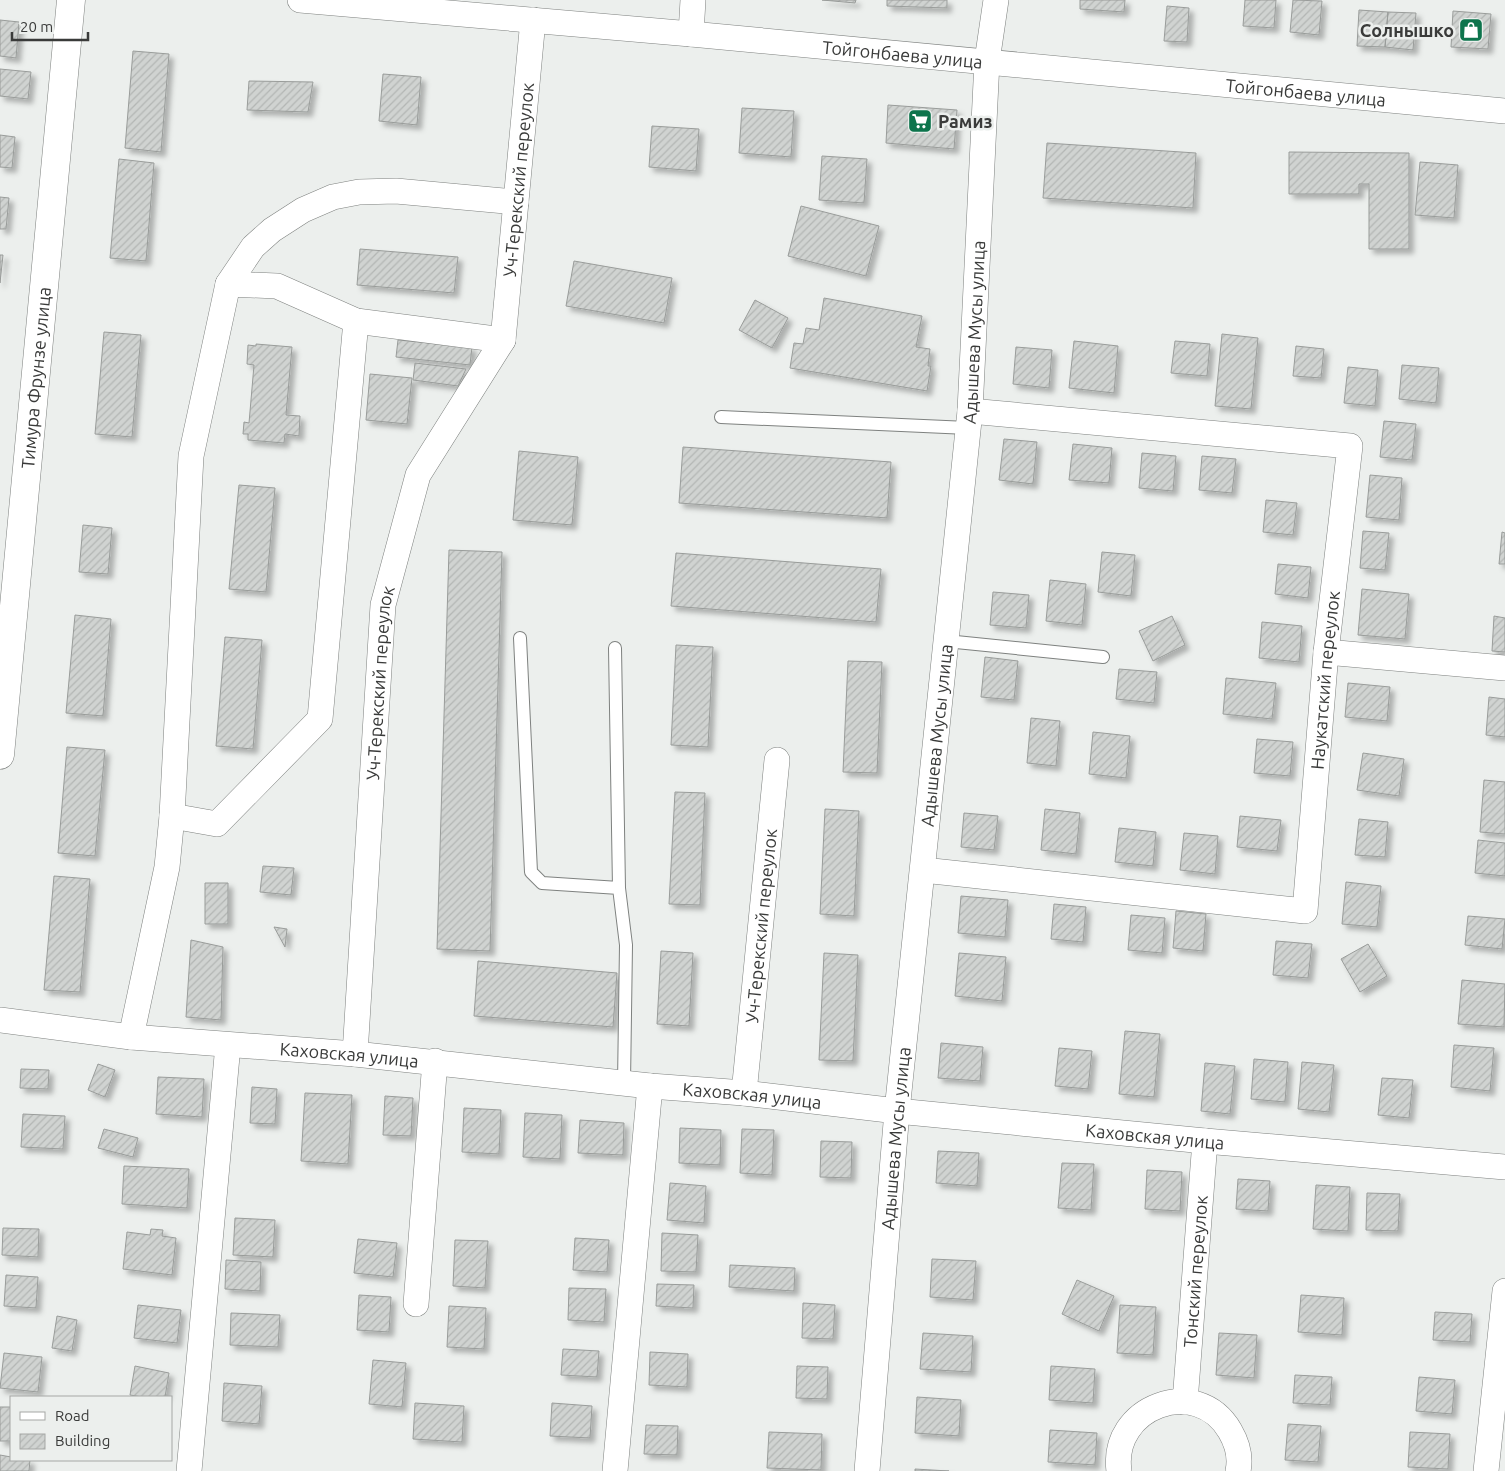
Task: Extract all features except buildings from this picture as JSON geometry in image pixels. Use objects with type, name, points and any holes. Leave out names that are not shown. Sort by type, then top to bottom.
[{"type":"main road","name":"Тимура Фрунзе улица","points":[[0,755],[71,0]]},
{"type":"street","name":"Тойгонбаева улица","points":[[300,0],[987,61],[1505,110]]},
{"type":"street","points":[[691,34],[693,0]]},
{"type":"street","name":"Адышева Мусы улица","points":[[867,1471],[897,1111],[969,420],[987,61],[996,0]]},
{"type":"street","name":"Уч-Терекский переулок","points":[[355,1054],[383,605],[418,475],[503,340],[533,20]]},
{"type":"street","points":[[131,1037],[167,867],[172,816],[191,456],[228,284],[253,247],[272,230],[303,210],[333,197],[359,192],[396,191],[516,202]]},
{"type":"street","points":[[228,284],[277,286],[356,321],[503,340]]},
{"type":"street","points":[[172,816],[217,824],[320,719],[356,321]]},
{"type":"street","name":"Наукатский переулок","points":[[923,870],[1305,911],[1326,652],[1350,446],[969,420]]},
{"type":"street","points":[[1326,652],[1505,668]]},
{"type":"street","name":"Уч-Терекский переулок","points":[[744,1093],[777,760]]},
{"type":"street","name":"Каховская улица","points":[[0,1020],[131,1037],[435,1061],[650,1086],[744,1093],[897,1111],[1205,1141],[1505,1167]]},
{"type":"street","points":[[189,1471],[228,1045]]},
{"type":"street","points":[[416,1304],[435,1061]]},
{"type":"street","points":[[615,1471],[650,1086]]},
{"type":"street","name":"Тонский переулок","points":[[1185,1402],[1205,1141]]},
{"type":"street","points":[[1486,1471],[1505,1291]]},
{"type":"street","points":[[1119,1471],[1118,1459],[1123,1438],[1134,1420],[1158,1405],[1185,1402],[1209,1409],[1225,1422],[1236,1440],[1240,1462],[1238,1471]]},
{"type":"lane","points":[[721,417],[969,420]]},
{"type":"lane","points":[[520,638],[531,872],[542,883],[619,888]]},
{"type":"lane","points":[[946,641],[1102,657]]},
{"type":"lane","points":[[615,648],[619,888],[626,945],[624,1083]]},
{"type":"place","name":"Солнышко","points":[[1471,30]]},
{"type":"place","name":"Рамиз","points":[[920,121]]}]
